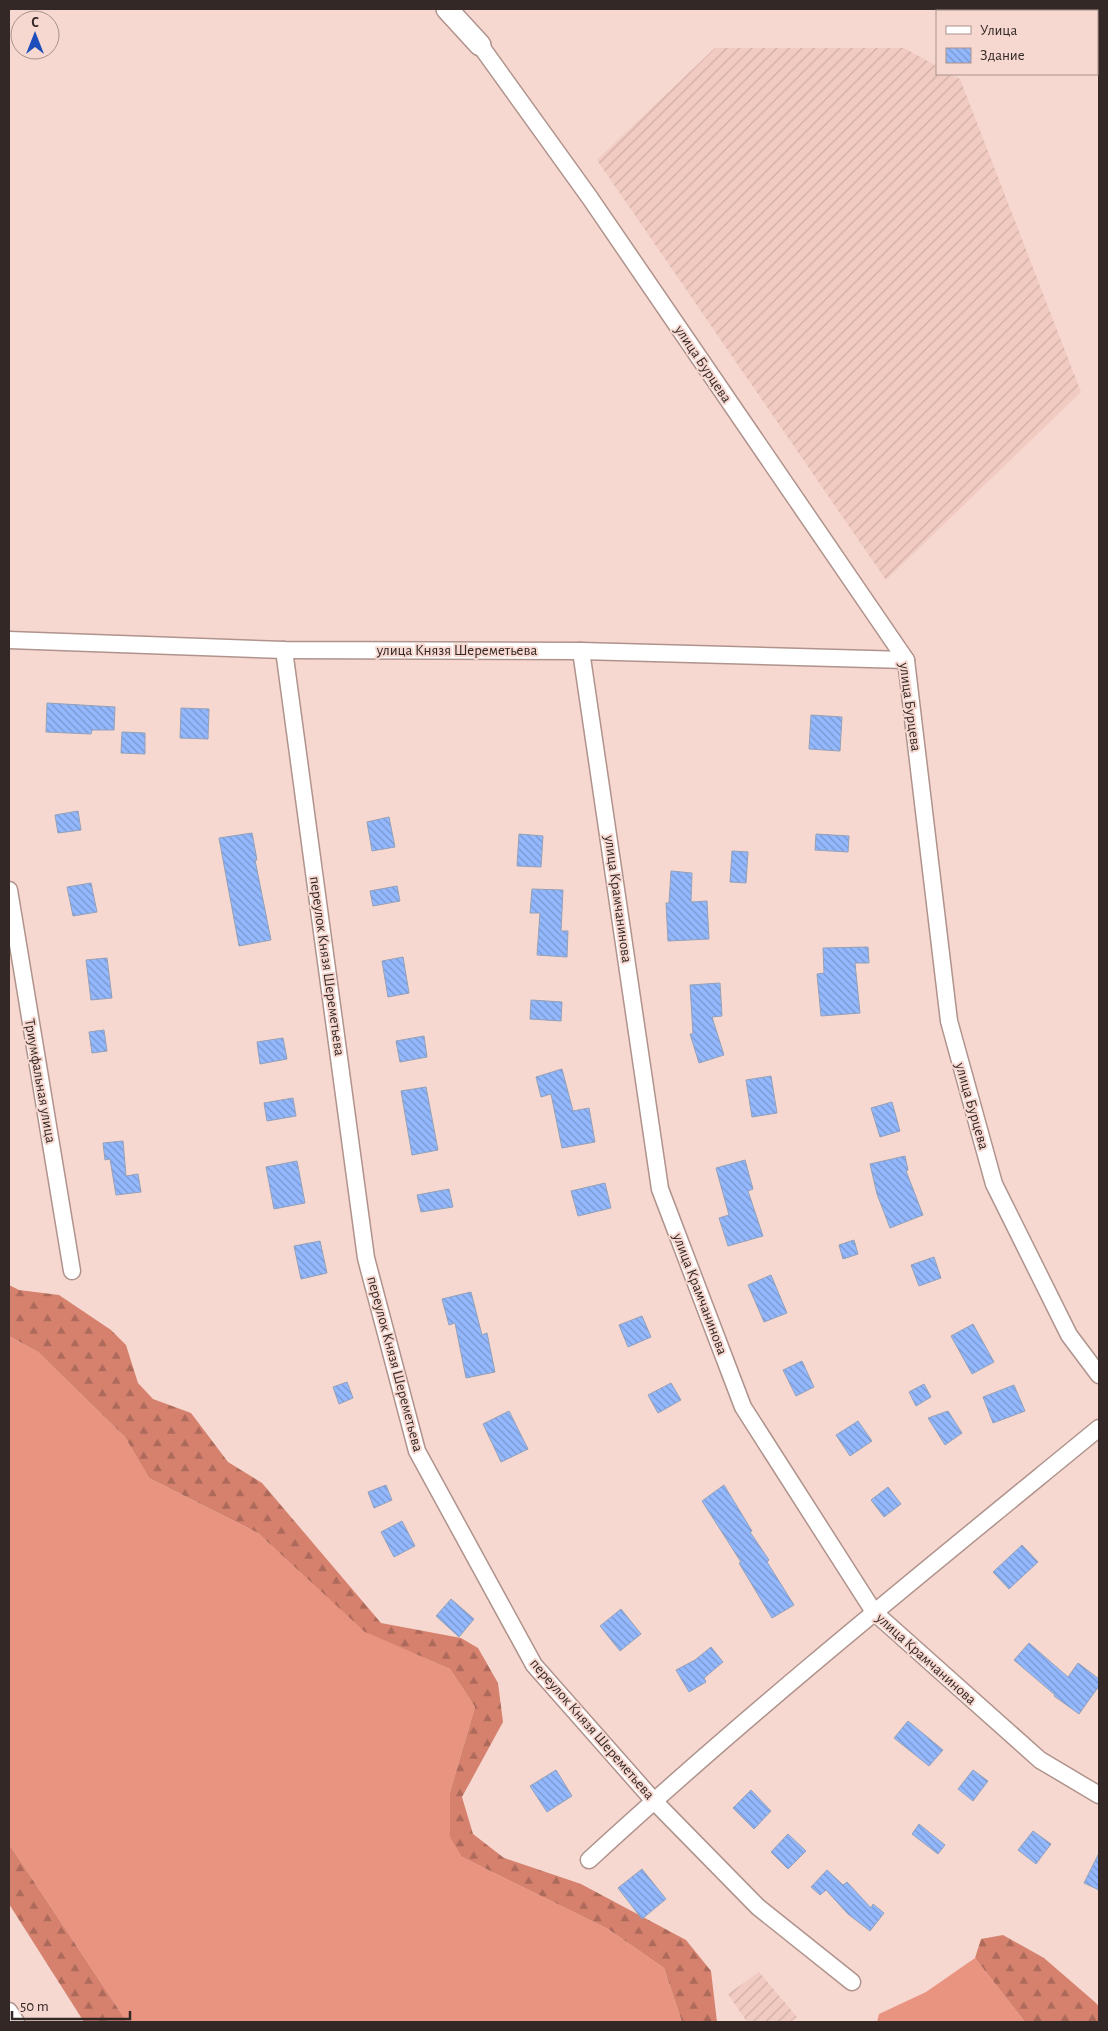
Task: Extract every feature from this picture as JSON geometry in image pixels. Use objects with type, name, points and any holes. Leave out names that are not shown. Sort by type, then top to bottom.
[{"type":"street","name":"улица Бурцева","points":[[447,9],[480,45],[590,198],[906,660],[949,1021],[994,1184],[1070,1334],[1099,1375]]},
{"type":"street","name":"улица Бурцева","points":[[462,9],[480,45]]},
{"type":"street","name":"улица Князя Шереметьева","points":[[9,640],[284,650],[581,651],[906,660]]},
{"type":"street","name":"переулок Князя Шереметьева","points":[[284,650],[366,1258],[417,1451],[534,1665],[654,1801],[758,1907],[852,1982]]},
{"type":"street","name":"улица Крамчанинова","points":[[581,651],[660,1189],[743,1407],[874,1612],[1040,1760],[1099,1796]]},
{"type":"street","name":"Триумфальная улица","points":[[9,890],[12,942],[72,1271]]},
{"type":"street","points":[[589,1860],[654,1801],[874,1612],[1099,1428]]},
{"type":"street","points":[[9,2011],[16,2022]]},
{"type":"shaded area","points":[[715,48],[904,48],[936,65],[936,75],[952,75],[960,79],[1081,392],[886,580],[597,160]]},
{"type":"shaded area","points":[[9,1336],[38,1352],[125,1437],[149,1478],[258,1533],[366,1632],[450,1669],[475,1707],[450,1792],[462,1857],[608,1929],[664,1968],[682,2022],[127,2022],[9,1844]]},
{"type":"shaded area","points":[[975,1958],[1025,2022],[877,2022],[879,2014],[926,1992]]},
{"type":"shaded area","points":[[759,1972],[797,2017],[790,2022],[747,2022],[728,1994]]},
{"type":"green space","points":[[9,1285],[19,1290],[59,1295],[111,1330],[126,1345],[138,1383],[153,1399],[191,1413],[228,1462],[262,1483],[381,1623],[461,1638],[478,1648],[498,1683],[503,1722],[462,1797],[473,1834],[504,1858],[581,1884],[686,1940],[711,1971],[717,2022],[682,2022],[664,1968],[608,1929],[462,1857],[450,1837],[450,1792],[475,1707],[450,1669],[365,1632],[258,1533],[149,1478],[125,1437],[38,1352],[9,1336]]},
{"type":"green space","points":[[9,1844],[127,2022],[84,2022],[9,1904]]},
{"type":"green space","points":[[1003,1935],[1044,1958],[1096,2003],[1099,2007],[1099,2022],[1025,2022],[975,1958],[981,1939]]},
{"type":"building","points":[[47,703],[115,707],[114,730],[92,730],[91,734],[46,732]]},
{"type":"building","points":[[181,708],[209,709],[208,739],[180,738]]},
{"type":"building","points":[[811,715],[842,717],[840,751],[809,749]]},
{"type":"building","points":[[122,732],[145,733],[145,754],[121,753]]},
{"type":"building","points":[[78,811],[81,830],[58,833],[55,815]]},
{"type":"building","points":[[389,817],[395,847],[372,851],[367,822]]},
{"type":"building","points":[[252,833],[257,860],[255,860],[271,940],[239,946],[219,838]]},
{"type":"building","points":[[519,834],[543,836],[541,867],[517,866]]},
{"type":"building","points":[[816,834],[849,836],[848,852],[815,850]]},
{"type":"building","points":[[732,851],[748,852],[746,883],[730,882]]},
{"type":"building","points":[[671,871],[692,873],[691,902],[707,901],[709,939],[668,941],[666,903],[669,903]]},
{"type":"building","points":[[91,883],[97,912],[73,916],[67,887]]},
{"type":"building","points":[[397,886],[400,901],[373,906],[370,891]]},
{"type":"building","points":[[532,889],[563,890],[561,931],[568,931],[567,957],[537,955],[540,913],[530,913]]},
{"type":"building","points":[[868,947],[869,963],[855,963],[860,1013],[821,1016],[817,974],[824,973],[823,948]]},
{"type":"building","points":[[403,957],[409,993],[388,997],[382,961]]},
{"type":"building","points":[[107,958],[112,998],[91,1000],[86,960]]},
{"type":"building","points":[[720,983],[722,1016],[712,1017],[724,1055],[699,1063],[690,1034],[693,1034],[690,985]]},
{"type":"building","points":[[531,1000],[562,1002],[561,1021],[530,1019]]},
{"type":"building","points":[[104,1030],[107,1051],[92,1053],[89,1032]]},
{"type":"building","points":[[424,1036],[427,1057],[400,1062],[396,1041]]},
{"type":"building","points":[[283,1038],[287,1059],[260,1064],[257,1042]]},
{"type":"building","points":[[562,1069],[573,1111],[589,1108],[595,1142],[562,1148],[551,1094],[541,1097],[536,1077]]},
{"type":"building","points":[[771,1076],[777,1113],[752,1117],[746,1080]]},
{"type":"building","points":[[426,1087],[438,1150],[412,1155],[401,1091]]},
{"type":"building","points":[[293,1098],[296,1116],[267,1121],[264,1103]]},
{"type":"building","points":[[892,1102],[900,1131],[880,1137],[871,1108]]},
{"type":"building","points":[[123,1141],[126,1176],[138,1174],[141,1192],[116,1195],[110,1159],[105,1160],[103,1143]]},
{"type":"building","points":[[905,1156],[908,1170],[906,1171],[923,1215],[890,1228],[877,1194],[870,1164]]},
{"type":"building","points":[[745,1160],[753,1189],[748,1191],[763,1236],[728,1246],[719,1218],[729,1215],[716,1168]]},
{"type":"building","points":[[297,1161],[305,1203],[274,1209],[266,1167]]},
{"type":"building","points":[[605,1183],[611,1208],[578,1216],[571,1191]]},
{"type":"building","points":[[449,1189],[453,1207],[421,1212],[417,1195]]},
{"type":"building","points":[[854,1240],[858,1254],[843,1259],[839,1245]]},
{"type":"building","points":[[320,1241],[327,1273],[301,1279],[294,1246]]},
{"type":"building","points":[[934,1257],[941,1278],[919,1286],[911,1265]]},
{"type":"building","points":[[771,1275],[787,1313],[764,1322],[748,1285]]},
{"type":"building","points":[[471,1292],[482,1335],[487,1333],[495,1372],[466,1378],[455,1323],[449,1325],[442,1299]]},
{"type":"building","points":[[642,1316],[651,1337],[628,1347],[619,1325]]},
{"type":"building","points":[[973,1324],[994,1362],[972,1374],[951,1336]]},
{"type":"building","points":[[802,1361],[814,1387],[796,1396],[783,1370]]},
{"type":"building","points":[[347,1382],[353,1398],[339,1404],[333,1387]]},
{"type":"building","points":[[671,1383],[681,1400],[658,1413],[648,1395]]},
{"type":"building","points":[[924,1384],[931,1397],[916,1406],[909,1392]]},
{"type":"building","points":[[1014,1385],[1025,1411],[993,1423],[983,1397]]},
{"type":"building","points":[[509,1411],[528,1449],[501,1462],[483,1424]]},
{"type":"building","points":[[948,1411],[962,1433],[945,1445],[928,1418]]},
{"type":"building","points":[[858,1421],[872,1441],[850,1456],[836,1435]]},
{"type":"building","points":[[386,1485],[392,1500],[374,1508],[368,1492]]},
{"type":"building","points":[[724,1485],[752,1531],[750,1532],[769,1560],[767,1562],[794,1605],[772,1618],[739,1563],[741,1562],[702,1501]]},
{"type":"building","points":[[888,1487],[901,1504],[884,1517],[871,1500]]},
{"type":"building","points":[[402,1521],[415,1546],[394,1557],[381,1532]]},
{"type":"building","points":[[1022,1545],[1038,1562],[1009,1589],[993,1572]]},
{"type":"building","points":[[451,1599],[474,1619],[459,1637],[436,1616]]},
{"type":"building","points":[[621,1609],[641,1634],[620,1651],[600,1626]]},
{"type":"building","points":[[1029,1643],[1068,1677],[1078,1663],[1099,1679],[1099,1686],[1079,1714],[1054,1696],[1014,1660]]},
{"type":"building","points":[[711,1647],[723,1662],[704,1678],[706,1682],[689,1692],[676,1670],[695,1660]]},
{"type":"building","points":[[908,1721],[943,1750],[929,1766],[894,1738]]},
{"type":"building","points":[[556,1770],[572,1796],[547,1812],[530,1786]]},
{"type":"building","points":[[973,1770],[988,1781],[973,1801],[958,1789]]},
{"type":"building","points":[[751,1790],[771,1811],[754,1829],[733,1808]]},
{"type":"building","points":[[919,1824],[945,1845],[938,1854],[912,1834]]},
{"type":"building","points":[[1033,1831],[1051,1844],[1036,1864],[1018,1850]]},
{"type":"building","points":[[788,1834],[806,1851],[788,1869],[771,1852]]},
{"type":"building","points":[[1099,1853],[1099,1890],[1084,1883]]},
{"type":"building","points":[[642,1869],[666,1899],[642,1919],[618,1888]]},
{"type":"building","points":[[827,1870],[843,1885],[847,1882],[871,1908],[873,1904],[884,1913],[870,1931],[848,1914],[826,1890],[820,1895],[811,1887]]}]
